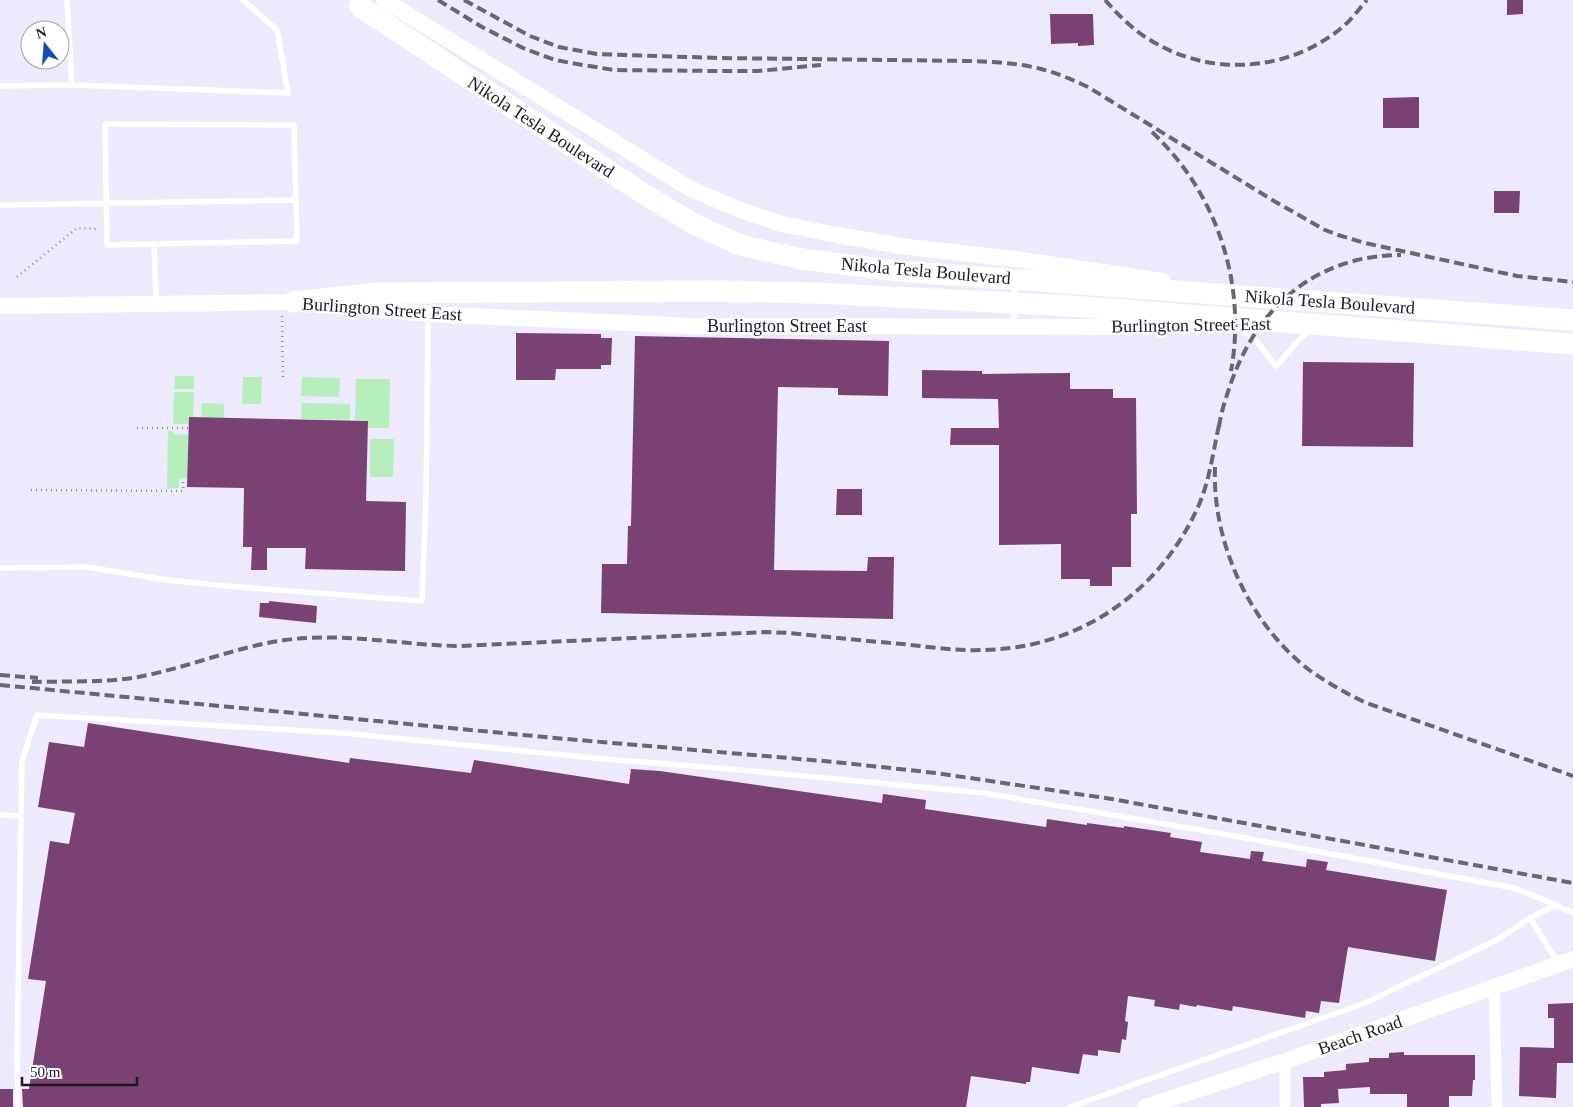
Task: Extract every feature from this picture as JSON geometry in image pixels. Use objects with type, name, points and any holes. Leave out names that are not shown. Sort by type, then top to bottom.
[{"type":"highway","name":"Nikola Tesla Boulevard","points":[[355,3],[639,191],[694,224],[740,245],[802,259],[898,271],[1573,320]]},
{"type":"highway","name":"Nikola Tesla Boulevard","points":[[287,302],[377,293],[817,293],[1071,306],[1573,345]]},
{"type":"main road","name":"Burlington Street East","points":[[384,0],[689,188],[740,210],[782,224],[908,247],[1016,259],[1245,293],[1573,326]]},
{"type":"main road","name":"Burlington Street East","points":[[0,306],[287,302],[428,314],[695,326],[1100,327],[1238,321],[1573,345]]},
{"type":"main road","name":"Beach Road","points":[[1146,1107],[1285,1061],[1566,962]]},
{"type":"street","points":[[1494,988],[1497,1107]]},
{"type":"street","points":[[1285,1061],[1285,1107]]},
{"type":"lane","points":[[67,0],[72,85]]},
{"type":"lane","points":[[0,86],[72,85],[288,93],[278,30],[243,0]]},
{"type":"lane","points":[[105,124],[294,125],[297,241],[107,245],[106,204],[105,124]]},
{"type":"lane","points":[[0,205],[296,200]]},
{"type":"lane","points":[[154,244],[156,304]]},
{"type":"lane","points":[[1014,327],[1016,259]]},
{"type":"lane","points":[[0,568],[86,568],[219,586],[422,601],[426,500],[428,314]]},
{"type":"lane","points":[[1219,322],[1237,328],[1254,338],[1276,366],[1285,358],[1293,345],[1307,333],[1319,327]]},
{"type":"lane","points":[[18,1107],[17,1057],[22,761],[37,714],[343,733],[984,793],[1514,888],[1573,913]]},
{"type":"lane","points":[[0,815],[21,816]]},
{"type":"lane","points":[[1070,1107],[1365,1003],[1495,941],[1530,918],[1556,905]]},
{"type":"lane","points":[[1530,918],[1566,962]]},
{"type":"path","points":[[17,277],[77,228],[106,229]]},
{"type":"path","points":[[283,378],[287,302]]},
{"type":"path","points":[[137,428],[188,428]]},
{"type":"path","points":[[31,490],[182,491],[182,482],[187,482]]},
{"type":"green space","points":[[175,376],[194,376],[194,389],[174,389]]},
{"type":"green space","points":[[243,377],[262,377],[261,404],[242,404]]},
{"type":"green space","points":[[302,377],[340,378],[339,397],[301,396]]},
{"type":"green space","points":[[356,379],[390,379],[389,428],[368,428],[368,421],[355,420]]},
{"type":"green space","points":[[174,392],[194,392],[193,418],[189,418],[189,424],[173,424]]},
{"type":"green space","points":[[202,403],[224,404],[224,418],[201,418]]},
{"type":"green space","points":[[302,403],[350,404],[350,420],[301,419]]},
{"type":"green space","points":[[168,431],[173,431],[173,434],[188,435],[188,478],[179,479],[179,488],[167,489]]},
{"type":"green space","points":[[370,439],[394,439],[393,477],[370,477]]},
{"type":"building","points":[[1507,0],[1523,0],[1523,14],[1507,15]]},
{"type":"building","points":[[1050,14],[1093,14],[1094,45],[1078,46],[1078,43],[1051,44]]},
{"type":"building","points":[[1419,97],[1419,128],[1383,128],[1383,98]]},
{"type":"building","points":[[1494,191],[1520,191],[1519,213],[1494,213]]},
{"type":"building","points":[[516,333],[601,334],[601,338],[612,338],[611,365],[601,365],[601,369],[556,369],[555,380],[516,380]]},
{"type":"building","points":[[635,336],[889,341],[888,396],[838,395],[838,388],[778,387],[774,570],[867,571],[868,557],[894,557],[893,619],[601,613],[602,564],[627,564],[628,526],[631,526]]},
{"type":"building","points":[[1303,362],[1414,363],[1413,447],[1302,446]]},
{"type":"building","points":[[922,370],[982,371],[982,374],[1070,373],[1070,389],[1113,389],[1113,398],[1136,398],[1137,514],[1131,514],[1131,567],[1112,567],[1112,586],[1090,586],[1090,579],[1061,579],[1061,544],[999,545],[999,445],[950,445],[951,428],[999,428],[998,399],[922,398]]},
{"type":"building","points":[[189,417],[368,421],[366,501],[406,502],[405,571],[305,569],[306,548],[267,548],[267,570],[251,570],[252,547],[243,547],[244,488],[187,487]]},
{"type":"building","points":[[837,489],[862,489],[862,515],[836,515]]},
{"type":"building","points":[[269,601],[317,606],[316,623],[259,617],[260,603],[269,603]]},
{"type":"building","points":[[88,723],[349,763],[350,758],[471,773],[474,760],[629,784],[631,769],[660,771],[882,803],[883,794],[926,800],[925,809],[1046,827],[1047,819],[1087,825],[1087,823],[1124,828],[1124,826],[1171,833],[1170,837],[1202,842],[1200,852],[1250,859],[1251,851],[1264,852],[1262,861],[1306,867],[1307,859],[1328,862],[1326,870],[1447,890],[1435,961],[1348,947],[1339,1003],[1321,1001],[1319,1013],[1306,1011],[1305,1018],[1233,1006],[1232,1011],[1180,1004],[1179,1010],[1154,1006],[1155,1000],[1128,996],[1125,1021],[1128,1022],[1126,1040],[1122,1039],[1120,1053],[1098,1050],[1098,1056],[1083,1054],[1079,1074],[1032,1067],[1030,1082],[1026,1082],[1026,1084],[971,1076],[966,1107],[23,1107],[22,1089],[29,1089],[46,981],[28,979],[50,841],[69,844],[75,813],[38,807],[49,742],[84,747]]},
{"type":"building","points":[[1573,1003],[1573,1063],[1557,1063],[1556,1098],[1519,1096],[1520,1047],[1554,1048],[1554,1018],[1548,1018],[1548,1004]]},
{"type":"building","points":[[1404,1052],[1404,1055],[1475,1055],[1475,1080],[1473,1080],[1472,1096],[1449,1096],[1449,1107],[1407,1107],[1407,1094],[1370,1094],[1370,1087],[1338,1089],[1339,1103],[1321,1104],[1321,1107],[1304,1107],[1303,1077],[1324,1077],[1324,1072],[1346,1070],[1346,1064],[1369,1062],[1369,1058],[1389,1058],[1389,1053]]},
{"type":"building","points":[[0,1089],[13,1089],[13,1107],[0,1107]]},
{"type":"railway","points":[[438,0],[482,27],[525,49],[555,60],[577,64],[614,70],[718,71],[758,71],[821,65]]},
{"type":"railway","points":[[464,0],[530,36],[559,47],[597,54],[719,58],[971,61],[1015,64],[1041,69],[1088,87],[1274,201],[1325,230],[1365,243],[1517,276],[1573,282]]},
{"type":"railway","points":[[1105,0],[1129,24],[1157,44],[1180,55],[1205,62],[1230,65],[1255,64],[1280,59],[1304,51],[1327,39],[1347,23],[1367,0]]},
{"type":"railway","points":[[1152,132],[1175,156],[1194,183],[1210,211],[1222,242],[1230,273],[1235,306],[1235,338],[1231,371]]},
{"type":"railway","points":[[1219,427],[1227,394],[1243,355],[1257,331],[1275,309],[1295,290],[1317,275],[1343,264],[1371,257],[1401,255]]},
{"type":"railway","points":[[32,682],[125,679],[156,673],[266,643],[328,637],[459,646],[766,632],[982,650],[1017,647],[1050,640],[1081,627],[1110,611],[1137,591],[1160,567],[1180,539],[1197,509],[1208,477],[1220,421]]},
{"type":"railway","points":[[1215,467],[1220,524],[1238,579],[1268,629],[1308,669],[1335,687],[1364,702],[1573,776]]},
{"type":"railway","points":[[0,675],[38,678]]},
{"type":"railway","points":[[0,685],[936,773],[1112,799],[1573,883]]}]
